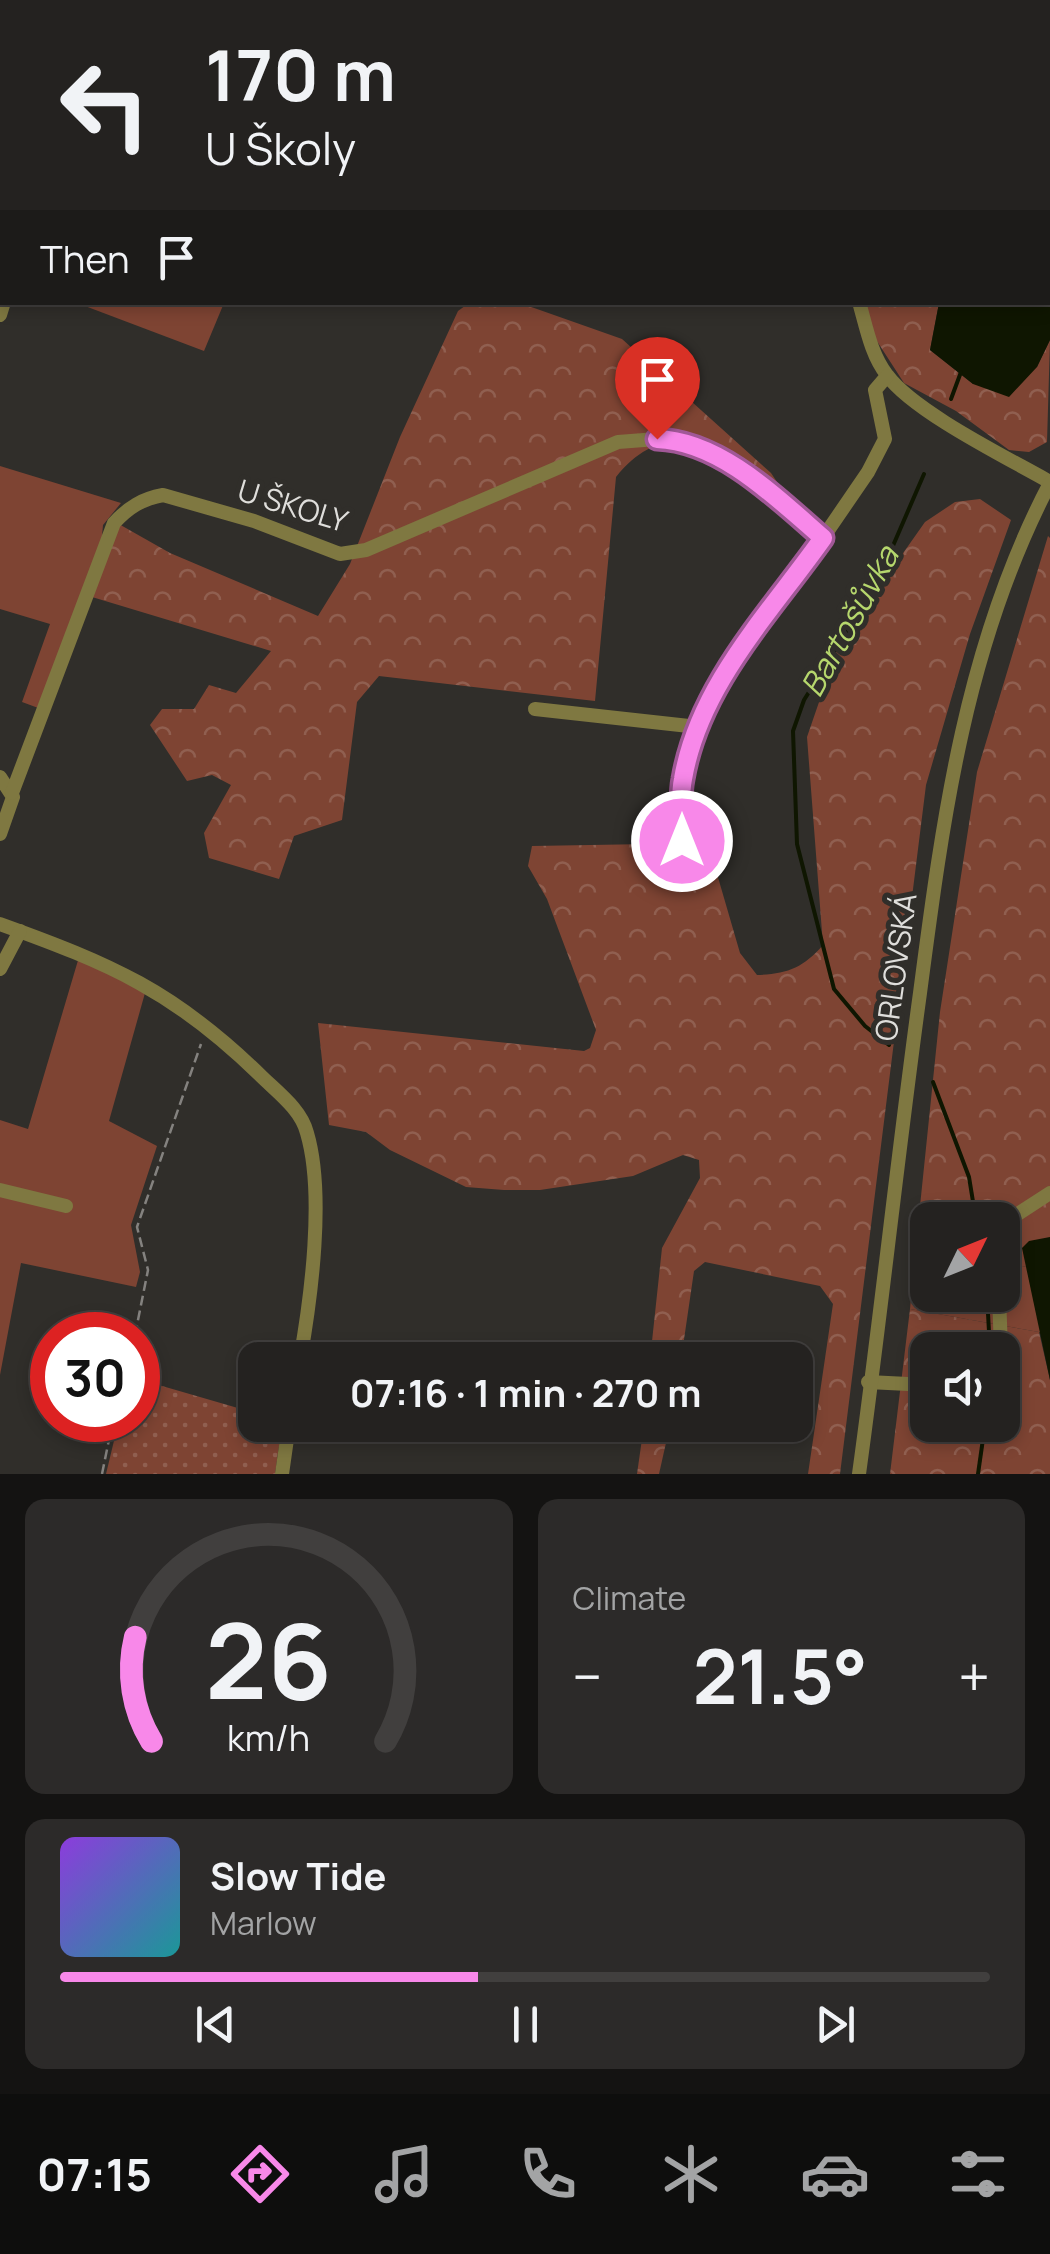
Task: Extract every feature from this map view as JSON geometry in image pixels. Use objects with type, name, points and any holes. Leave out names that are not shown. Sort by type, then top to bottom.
[{"type":"street","points":[[860,305],[870,341],[887,376],[952,426],[1050,483]]},
{"type":"street","points":[[682,841],[682,780],[698,726],[739,648],[779,602],[885,439],[875,390],[887,376]]},
{"type":"street","name":"U ŠKOLY","points":[[0,834],[114,523],[132,506],[150,497],[164,495],[254,521],[340,554],[366,550],[618,442],[684,440],[761,484],[823,538]]},
{"type":"street","name":"ORLOVSKÁ","points":[[859,1474],[945,800],[980,654],[1005,575],[1050,483]]},
{"type":"street","points":[[535,709],[698,726]]},
{"type":"street","points":[[0,778],[12,793]]},
{"type":"street","points":[[0,924],[142,981],[207,1028],[290,1105],[306,1129],[314,1231],[310,1306],[303,1342]]},
{"type":"street","points":[[0,969],[20,931]]},
{"type":"street","points":[[0,1190],[66,1206]]},
{"type":"street","points":[[1020,1213],[1050,1193]]},
{"type":"street","points":[[868,1382],[910,1384]]},
{"type":"street","points":[[282,1474],[287,1442]]},
{"type":"path","points":[[140,1312],[148,1270],[137,1226],[207,1028]]},
{"type":"path","points":[[102,1474],[109,1442]]},
{"type":"green space","points":[[82,305],[223,305],[204,351]]},
{"type":"green space","points":[[466,305],[526,305],[622,339],[771,473],[789,500],[687,436],[647,450],[616,477],[595,701],[379,676],[357,702],[342,820],[294,836],[279,879],[209,858],[204,833],[231,785],[212,775],[187,781],[150,725],[162,709],[194,709],[209,685],[236,693],[271,651],[92,597],[117,523],[170,553],[318,616],[350,564],[400,437],[458,311]]},
{"type":"green space","points":[[866,305],[939,305],[930,350],[973,384],[1037,367],[1050,340],[1047,442],[1029,452],[1009,450],[956,411],[904,383],[873,335]]},
{"type":"green space","points":[[0,466],[121,503],[103,525],[101,547],[41,709],[22,702],[50,624],[0,609]]},
{"type":"green space","points":[[980,499],[1011,520],[970,634],[926,785],[840,1474],[808,1474],[833,1304],[820,1286],[705,1262],[694,1271],[684,1342],[652,1342],[662,1248],[700,1178],[699,1160],[683,1155],[633,1176],[540,1190],[466,1187],[390,1150],[366,1132],[329,1125],[318,1023],[584,1051],[590,1048],[596,1030],[547,899],[528,866],[532,846],[708,843],[740,953],[757,975],[786,971],[808,959],[823,945],[807,737],[839,644],[925,522],[955,502]]},
{"type":"green space","points":[[1048,536],[1050,1272],[1020,1266],[1020,1202],[920,1202],[940,1012],[977,772]]},
{"type":"green space","points":[[79,957],[145,993],[109,1121],[157,1146],[131,1225],[140,1272],[136,1287],[21,1263],[0,1375],[0,1120],[28,1129]]},
{"type":"green space","points":[[1020,1266],[1050,1272],[1050,1334],[927,1312],[1020,1312]]},
{"type":"green space","points":[[910,1309],[1039,1332],[1050,1380],[1050,1474],[890,1474]]},
{"type":"green space","points":[[160,1385],[238,1408],[238,1442],[280,1442],[275,1474],[106,1474],[114,1442],[160,1442]]},
{"type":"green space","points":[[642,1442],[666,1442],[659,1474],[637,1474]]},
{"type":"shaded area","points":[[939,305],[1050,305],[1050,340],[1037,367],[1009,397],[973,384],[930,350]]},
{"type":"shaded area","points":[[1050,1237],[1050,1380],[1022,1248],[1029,1241]]},
{"type":"waterway","name":"Bartošůvka","points":[[951,399],[961,372]]},
{"type":"waterway","name":"Bartošůvka","points":[[889,1045],[865,1026],[834,989],[797,844],[793,731],[804,700],[876,585],[924,474]]},
{"type":"waterway","name":"Bartošůvka","points":[[933,1082],[969,1177],[973,1202]]},
{"type":"waterway","name":"Bartošůvka","points":[[988,1312],[989,1332]]},
{"type":"waterway","name":"Bartošůvka","points":[[978,1474],[983,1442]]},
{"type":"route","points":[[657,439],[684,440],[761,484],[823,538],[779,602],[739,648],[701,716],[682,780],[682,841]]}]
